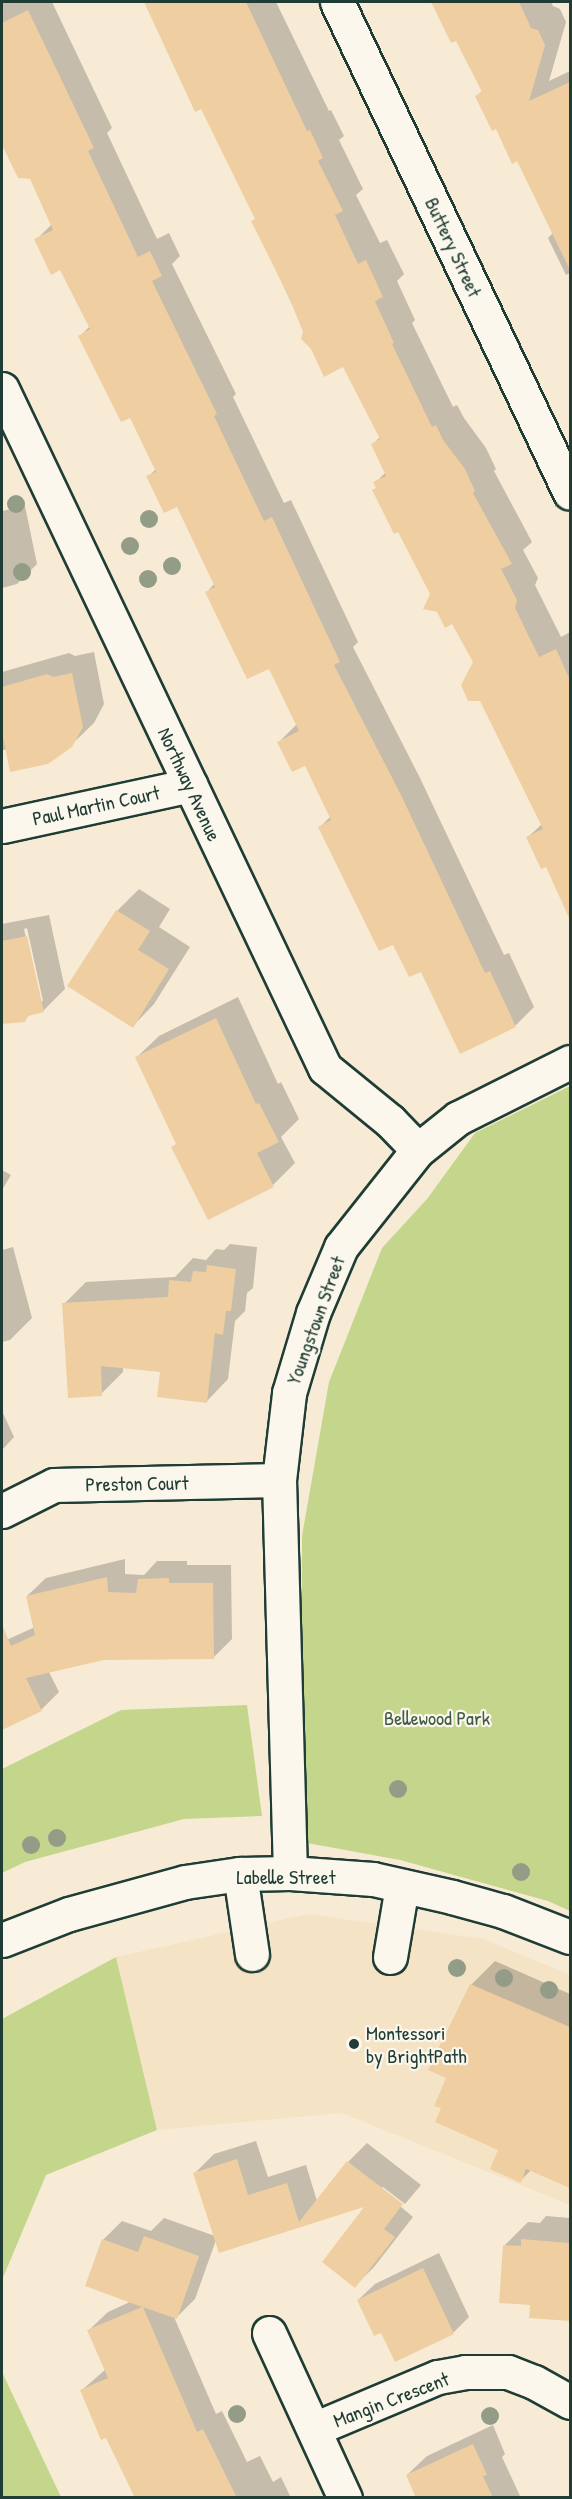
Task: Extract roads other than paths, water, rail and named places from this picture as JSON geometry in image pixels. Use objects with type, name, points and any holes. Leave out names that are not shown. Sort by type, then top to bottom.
[{"type":"street","name":"Buttery Street","points":[[337,2],[570,493]]},
{"type":"street","name":"Northway Avenue","points":[[2,389],[325,1068],[390,1121],[418,1150]]},
{"type":"street","name":"Paul Martin Court","points":[[2,826],[191,785]]},
{"type":"street","name":"Youngstown Street","points":[[290,1873],[279,1480],[289,1393],[313,1313],[341,1247],[418,1150],[458,1118],[570,1062]]},
{"type":"street","name":"Preston Court","points":[[2,1511],[54,1485],[279,1480]]},
{"type":"street","name":"Labelle Street","points":[[2,1940],[69,1914],[185,1882],[240,1874],[290,1873],[373,1879],[503,1911],[570,1937]]},
{"type":"street","points":[[240,1874],[252,1954]]},
{"type":"street","points":[[390,1957],[402,1886]]},
{"type":"street","name":"Mangin Crescent","points":[[269,2333],[345,2498]]},
{"type":"street","name":"Mangin Crescent","points":[[314,2429],[438,2377],[465,2372],[507,2372],[534,2382],[570,2402]]},
{"type":"place","name":"Montessori by BrightPath","points":[[354,2044]]},
{"type":"park label","name":"Bellewood Park","points":[[437,1717]]}]
